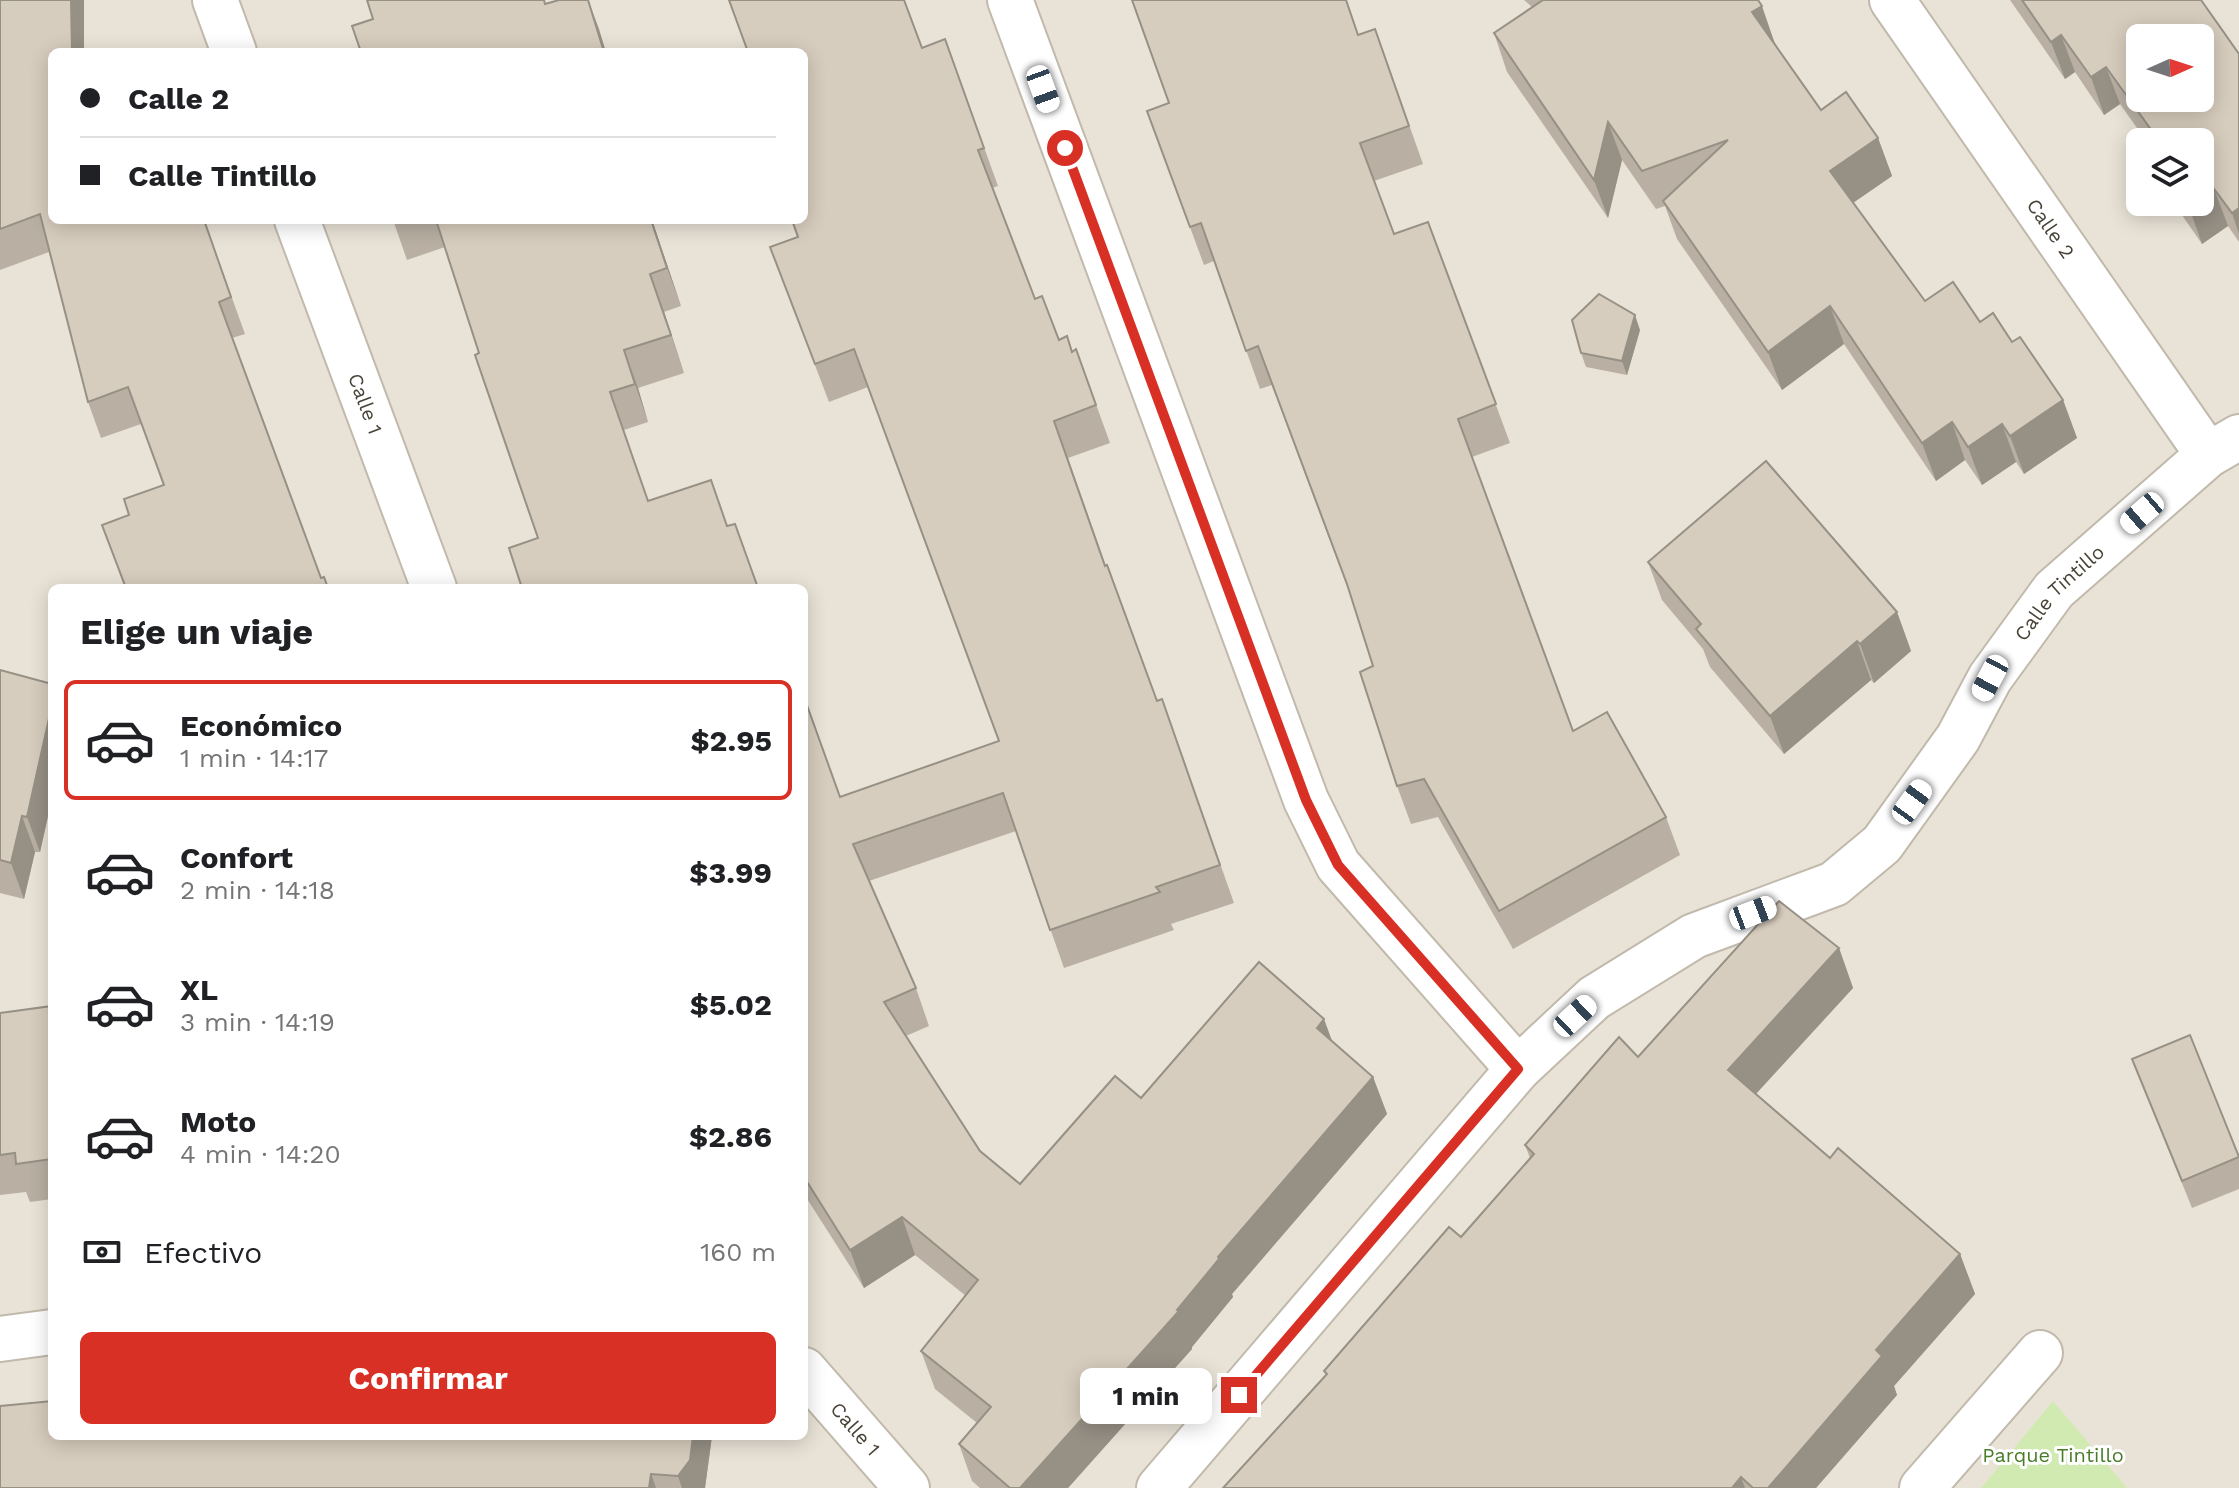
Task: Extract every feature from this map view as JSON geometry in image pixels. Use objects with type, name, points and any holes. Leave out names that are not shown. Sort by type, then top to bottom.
[{"type":"street","points":[[215,0],[233,48]]},
{"type":"street","points":[[1010,0],[1306,800],[1338,865],[1518,1069]]},
{"type":"street","name":"Calle 2","points":[[1892,0],[2224,446]]},
{"type":"street","name":"Calle 1","points":[[298,224],[433,584]]},
{"type":"street","name":"Calle Tintillo","points":[[1159,1488],[1518,1069],[1594,998],[1694,936],[1834,884],[1882,844],[1958,738],[1990,678],[2054,590],[2224,446]]},
{"type":"street","points":[[0,1339],[48,1333]]},
{"type":"street","points":[[1922,1488],[2040,1353]]},
{"type":"street","name":"Calle 1","points":[[808,1375],[907,1488]]},
{"type":"shaded area","points":[[0,0],[2239,0],[2239,1488],[0,1488]]},
{"type":"green space","name":"Parque Tintillo","points":[[2053,1401],[2127,1488],[1981,1488]]},
{"type":"building","points":[[0,0],[71,0],[72,48],[48,48],[48,224],[205,224],[231,297],[219,302],[321,578],[324,577],[327,584],[124,584],[102,525],[129,515],[124,499],[164,485],[128,387],[88,402],[40,214],[0,229]]},
{"type":"building","points":[[367,0],[544,0],[545,4],[559,0],[588,0],[603,48],[360,48],[352,26],[373,19]]},
{"type":"building","points":[[729,0],[904,0],[922,48],[945,39],[984,148],[978,150],[1035,299],[1042,296],[1059,340],[1067,336],[1072,352],[1076,349],[1096,405],[1054,421],[1157,701],[1162,699],[1220,865],[1156,887],[1160,892],[1050,930],[1003,793],[853,844],[916,988],[884,1002],[980,1151],[1020,1184],[1115,1076],[1141,1098],[1259,962],[1324,1019],[1317,1028],[1373,1077],[1218,1257],[1179,1311],[1020,1488],[1010,1488],[959,1444],[991,1407],[921,1351],[978,1280],[902,1217],[850,1250],[808,1183],[808,708],[840,797],[999,741],[854,349],[815,364],[770,247],[798,237],[793,224],[808,224],[808,48],[747,48]]},
{"type":"building","points":[[1132,0],[1346,0],[1358,35],[1375,29],[1409,126],[1360,143],[1394,234],[1428,222],[1496,404],[1458,419],[1573,731],[1607,712],[1666,817],[1499,911],[1424,779],[1397,786],[1360,672],[1373,666],[1347,584],[1258,346],[1246,351],[1201,223],[1190,227],[1147,111],[1169,103]]},
{"type":"building","points":[[1543,0],[1758,0],[1762,6],[1752,12],[1821,110],[1846,92],[1878,138],[1830,171],[1925,301],[1953,282],[1980,322],[1993,313],[2012,342],[2020,337],[2063,400],[2010,436],[2002,424],[1968,447],[1952,422],[1922,443],[1830,306],[1768,352],[1663,201],[1728,140],[1642,171],[1608,122],[1594,180],[1494,33]]},
{"type":"building","points":[[2022,0],[2201,0],[2239,54],[2239,208],[2232,213],[2214,189],[2214,128],[2150,128],[2138,112],[2214,112],[2214,24],[2126,24],[2126,95],[2106,67],[2091,77],[2061,35],[2051,42]]},
{"type":"building","points":[[437,224],[652,224],[667,268],[650,274],[671,335],[624,350],[635,384],[610,392],[648,501],[711,480],[727,526],[735,524],[757,584],[521,584],[509,548],[538,538],[475,355],[479,353]]},
{"type":"building","points":[[1599,294],[1635,315],[1622,361],[1581,353],[1572,320]]},
{"type":"building","points":[[1766,461],[1897,612],[1860,644],[1857,641],[1770,716],[1696,629],[1701,624],[1648,562]]},
{"type":"building","points":[[0,670],[48,683],[48,723],[27,817],[22,816],[11,863],[0,860]]},
{"type":"building","points":[[1779,901],[1839,948],[1728,1070],[1830,1158],[1838,1148],[1960,1254],[1876,1350],[1882,1356],[1768,1488],[1753,1488],[1741,1477],[1732,1488],[1223,1488],[1327,1374],[1324,1371],[1449,1227],[1461,1237],[1534,1154],[1525,1145],[1619,1037],[1638,1057]]},
{"type":"building","points":[[48,1007],[48,1160],[16,1164],[15,1153],[0,1155],[0,1013]]},
{"type":"building","points":[[2190,1035],[2239,1157],[2182,1181],[2132,1059]]},
{"type":"building","points":[[48,1401],[48,1440],[692,1440],[690,1460],[678,1476],[651,1474],[649,1488],[0,1488],[0,1406]]},
{"type":"route","points":[[1065,148],[1306,800],[1338,865],[1518,1069],[1239,1395]]}]
